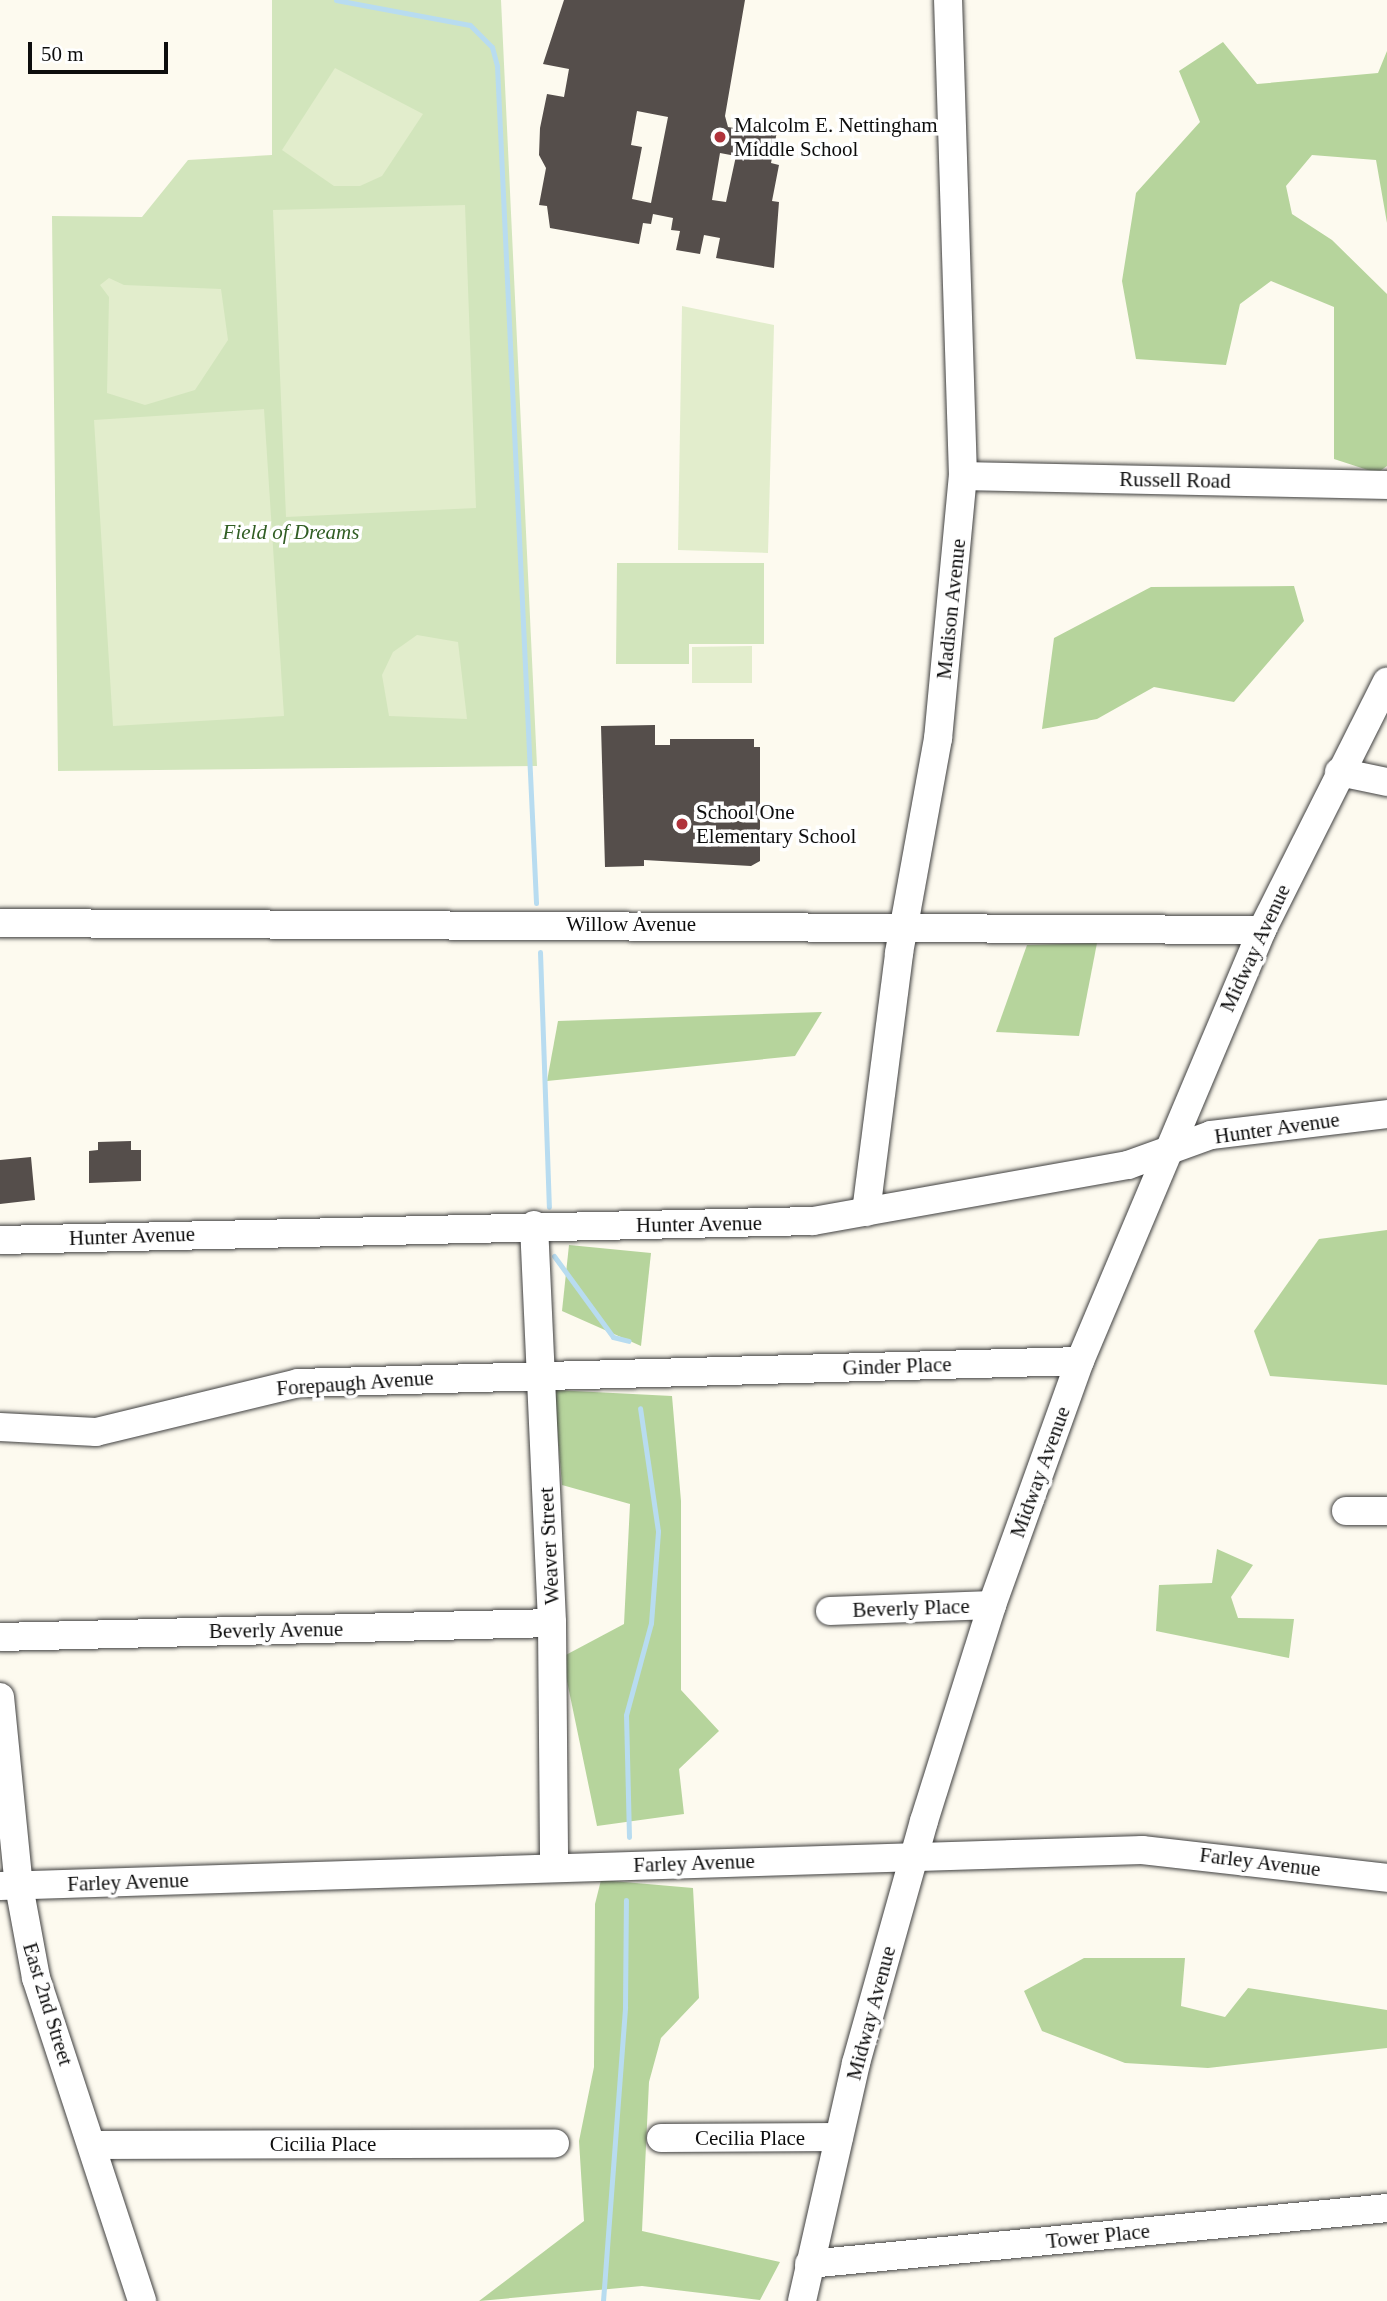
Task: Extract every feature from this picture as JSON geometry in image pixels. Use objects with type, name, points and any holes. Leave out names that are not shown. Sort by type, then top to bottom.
[{"type":"street","name":"Madison Avenue","points":[[866,1212],[904,930],[938,740],[963,476],[948,0]]},
{"type":"street","name":"Russell Road","points":[[963,476],[1387,485]]},
{"type":"street","name":"Midway Avenue","points":[[802,2301],[839,2137],[914,1857],[992,1605],[1080,1361],[1163,1153],[1262,930],[1339,772],[1387,682]]},
{"type":"street","points":[[1339,772],[1387,782]]},
{"type":"street","name":"Willow Avenue","points":[[0,923],[1262,930]]},
{"type":"street","name":"Hunter Avenue","points":[[0,1240],[534,1225],[723,1226],[866,1212],[1024,1187],[1163,1153],[1211,1135],[1387,1114]]},
{"type":"street","name":"Weaver Street","points":[[534,1225],[552,1623],[554,1868]]},
{"type":"street","name":"Ginder Place","points":[[715,1371],[1080,1361]]},
{"type":"street","name":"Forepaugh Avenue","points":[[0,1427],[96,1432],[298,1383],[541,1373],[715,1371]]},
{"type":"street","points":[[1346,1511],[1387,1511]]},
{"type":"street","name":"Beverly Place","points":[[830,1611],[992,1605]]},
{"type":"street","name":"Beverly Avenue","points":[[0,1637],[552,1623]]},
{"type":"street","name":"East 2nd Street","points":[[0,1697],[10,1886],[36,1978],[142,2301]]},
{"type":"street","name":"Farley Avenue","points":[[10,1886],[1142,1850],[1387,1878]]},
{"type":"street","name":"Cecilia Place","points":[[661,2138],[839,2137]]},
{"type":"street","name":"Cicilia Place","points":[[92,2145],[555,2143]]},
{"type":"street","name":"Tower Place","points":[[809,2264],[1387,2208]]},
{"type":"green space","name":"Field of Dreams","points":[[272,0],[501,0],[537,766],[58,771],[52,216],[142,217],[188,160],[272,155]]},
{"type":"green space","points":[[1223,42],[1257,84],[1378,73],[1387,51],[1387,223],[1376,160],[1312,155],[1286,186],[1292,214],[1332,240],[1387,294],[1387,466],[1377,473],[1334,459],[1334,307],[1271,281],[1240,304],[1226,365],[1136,359],[1122,281],[1136,193],[1200,122],[1179,71]]},
{"type":"green space","points":[[335,68],[423,114],[382,176],[360,186],[334,186],[282,150]]},
{"type":"green space","points":[[465,205],[476,508],[286,517],[273,210]]},
{"type":"green space","points":[[109,278],[124,285],[221,289],[228,340],[195,390],[145,405],[107,393],[109,297],[100,285]]},
{"type":"green space","points":[[682,306],[774,325],[768,553],[678,550]]},
{"type":"green space","points":[[264,409],[284,716],[113,726],[94,420]]},
{"type":"green space","points":[[617,563],[764,563],[764,644],[689,644],[689,664],[616,664]]},
{"type":"green space","points":[[1294,586],[1304,621],[1234,702],[1154,687],[1097,719],[1042,729],[1054,638],[1151,587]]},
{"type":"green space","points":[[417,635],[458,642],[467,719],[389,716],[382,675],[393,652]]},
{"type":"green space","points":[[752,646],[752,683],[692,683],[692,647]]},
{"type":"green space","points":[[1097,943],[1079,1036],[996,1032],[1027,945]]},
{"type":"green space","points":[[822,1012],[795,1056],[547,1081],[558,1021]]},
{"type":"green space","points":[[1387,1230],[1387,1385],[1270,1376],[1254,1331],[1319,1239]]},
{"type":"green space","points":[[569,1245],[651,1253],[641,1346],[562,1311]]},
{"type":"green space","points":[[554,1390],[672,1396],[681,1501],[681,1690],[719,1731],[679,1769],[684,1814],[597,1826],[562,1657],[624,1624],[630,1504],[562,1485]]},
{"type":"green space","points":[[1217,1549],[1253,1565],[1231,1597],[1238,1618],[1294,1619],[1289,1658],[1156,1631],[1159,1585],[1212,1583]]},
{"type":"green space","points":[[601,1880],[693,1888],[699,1998],[661,2038],[649,2082],[642,2231],[780,2262],[760,2300],[642,2286],[479,2301],[584,2221],[579,2141],[594,2067],[595,1904]]},
{"type":"green space","points":[[1084,1958],[1185,1958],[1181,2006],[1225,2017],[1248,1988],[1387,2010],[1387,2048],[1208,2068],[1125,2063],[1042,2031],[1024,1991]]},
{"type":"building","name":"Malcolm E. Nettingham Middle School","points":[[564,0],[745,0],[725,116],[728,127],[740,129],[741,119],[778,126],[771,163],[779,165],[772,201],[779,202],[774,268],[716,258],[720,238],[704,235],[700,254],[676,250],[680,231],[671,230],[673,218],[653,214],[651,224],[643,223],[639,244],[550,228],[547,206],[539,205],[546,168],[539,155],[540,128],[547,94],[564,97],[569,69],[543,64]],"holes":[[[637,111],[668,117],[651,203],[632,199],[642,147],[631,145]],[[720,153],[736,156],[726,202],[712,200]]]},
{"type":"building","name":"School One Elementary School","points":[[655,725],[655,745],[670,745],[670,739],[754,739],[754,747],[760,747],[760,861],[751,866],[644,860],[644,866],[605,867],[601,726]]},
{"type":"building","points":[[131,1141],[131,1150],[141,1150],[141,1181],[89,1183],[89,1151],[98,1150],[98,1142]]},
{"type":"building","points":[[31,1157],[35,1200],[0,1204],[0,1160]]},
{"type":"waterway","points":[[336,0],[470,25],[492,47],[497,66],[536,903]]},
{"type":"waterway","points":[[540,952],[549,1207]]},
{"type":"waterway","points":[[554,1256],[613,1337],[629,1341]]},
{"type":"waterway","points":[[629,1837],[626,1715],[651,1623],[658,1531],[640,1408]]},
{"type":"waterway","points":[[603,2301],[625,2007],[626,1900]]},
{"type":"place","name":"Malcolm E. Nettingham Middle School","points":[[720,137]]},
{"type":"place","name":"School One Elementary School","points":[[682,824]]}]
